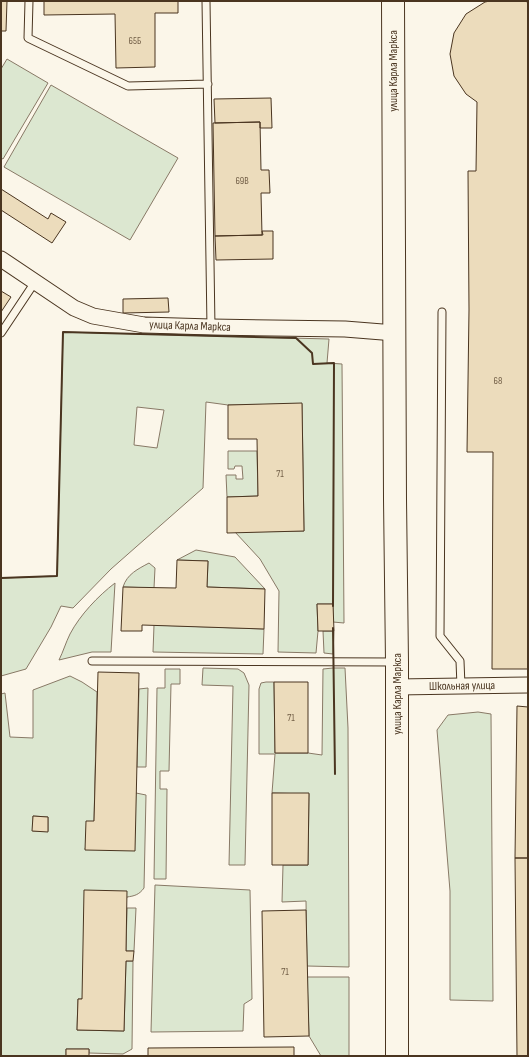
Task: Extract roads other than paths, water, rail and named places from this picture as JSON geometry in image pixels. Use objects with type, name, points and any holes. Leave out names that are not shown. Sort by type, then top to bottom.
[{"type":"main road","name":"улица Карла Маркса","points":[[393,1],[397,662],[397,1056]]},
{"type":"street","name":"улица Карла Маркса","points":[[1,259],[74,308],[93,316],[144,325],[345,328],[395,333]]},
{"type":"street","name":"Школьная улица","points":[[397,687],[528,686]]},
{"type":"lane","points":[[29,1],[28,38],[128,86],[208,84]]},
{"type":"lane","points":[[206,1],[212,327]]},
{"type":"lane","points":[[1,333],[35,282]]},
{"type":"lane","points":[[442,312],[440,636],[460,661],[461,686]]},
{"type":"lane","points":[[92,661],[397,662]]}]
